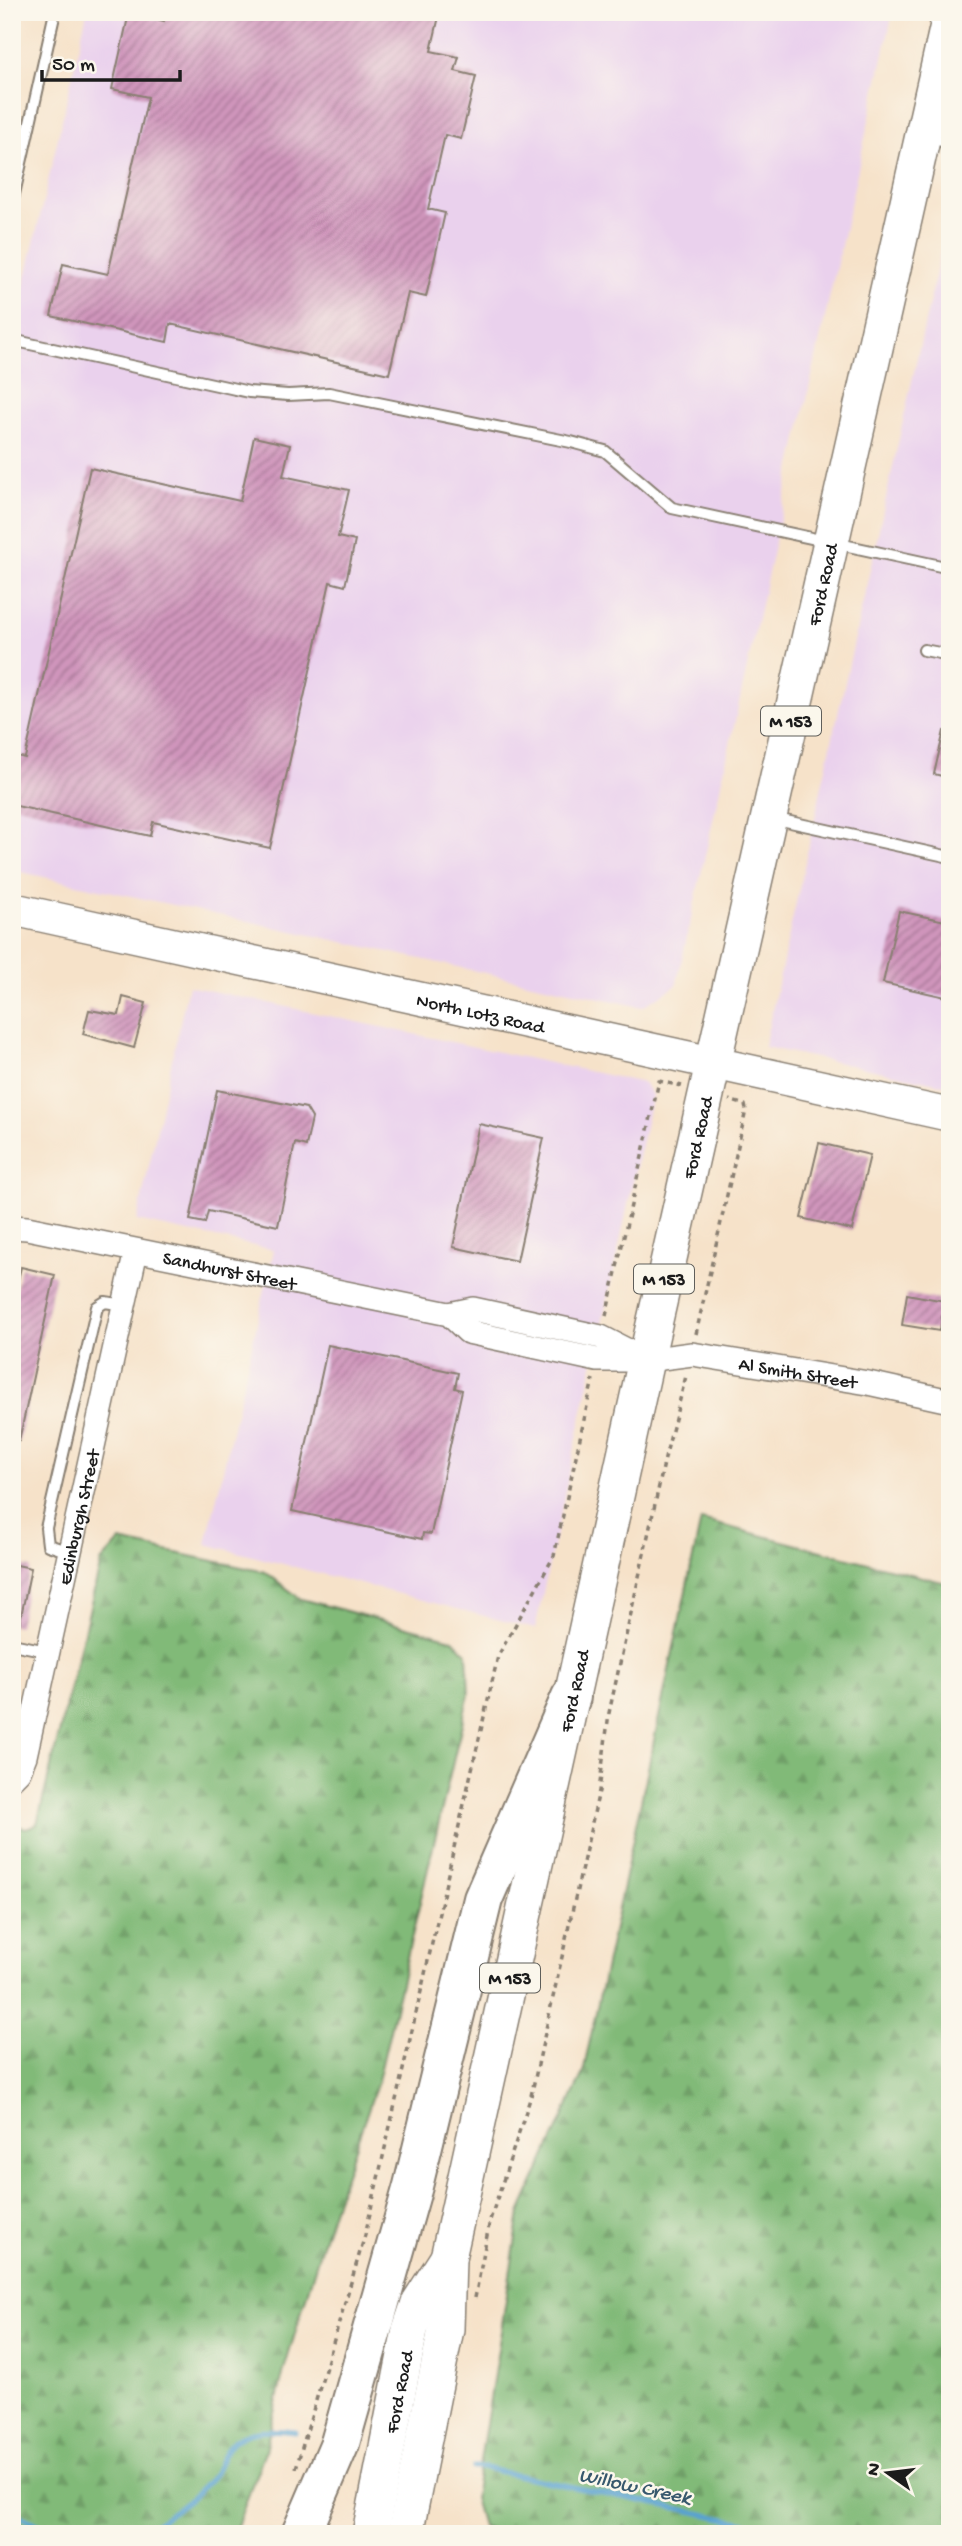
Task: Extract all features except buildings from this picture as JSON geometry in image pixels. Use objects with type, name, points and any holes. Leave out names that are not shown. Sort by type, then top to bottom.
[{"type":"highway","points":[[301,2534],[340,2443],[413,2186],[483,1899],[571,1697]]},
{"type":"main road","name":"Ford Road","points":[[405,2534],[446,2329],[448,2258],[646,1360],[831,542],[936,140],[950,16]]},
{"type":"main road","name":"Ford Road","points":[[370,2534],[410,2330],[419,2303],[448,2258]]},
{"type":"street","name":"North Lotz Road","points":[[12,909],[950,1115]]},
{"type":"street","name":"Sandhurst Street","points":[[12,1227],[314,1284],[449,1314],[468,1332],[597,1360],[646,1360]]},
{"type":"street","name":"Edinburgh Street","points":[[12,1778],[19,1771],[24,1756],[136,1251]]},
{"type":"street","name":"Al Smith Street","points":[[646,1360],[692,1354],[868,1383],[950,1401]]},
{"type":"lane","points":[[12,203],[55,12]]},
{"type":"lane","points":[[12,340],[249,392],[288,395],[329,393],[571,442],[605,451],[672,508],[950,568]]},
{"type":"lane","points":[[925,650],[950,655]]},
{"type":"lane","points":[[769,818],[950,857]]},
{"type":"lane","points":[[12,1644],[47,1651]]},
{"type":"shaded area","points":[[87,12],[893,12],[676,986],[642,1007],[12,870],[12,338]]},
{"type":"shaded area","points":[[950,210],[950,1086],[764,1047]]},
{"type":"shaded area","points":[[188,986],[644,1083],[652,1095],[535,1629],[206,1544],[274,1250],[137,1221]]},
{"type":"green space","points":[[701,1520],[950,1584],[950,2534],[504,2534],[482,2526],[474,2498],[520,2213],[583,2073]]},
{"type":"green space","points":[[120,1541],[265,1572],[301,1599],[452,1639],[467,1653],[469,1694],[378,2081],[326,2231],[284,2370],[265,2451],[234,2534],[12,2534],[12,1825],[26,1828],[37,1824],[101,1562]]},
{"type":"waterway","name":"Willow Creek","points":[[138,2534],[195,2494],[213,2475],[231,2442],[256,2431],[295,2432]]},
{"type":"waterway","name":"Willow Creek","points":[[473,2468],[485,2468],[790,2534]]},
{"type":"waterway","name":"Willow Creek","points":[[12,2512],[57,2534]]}]
